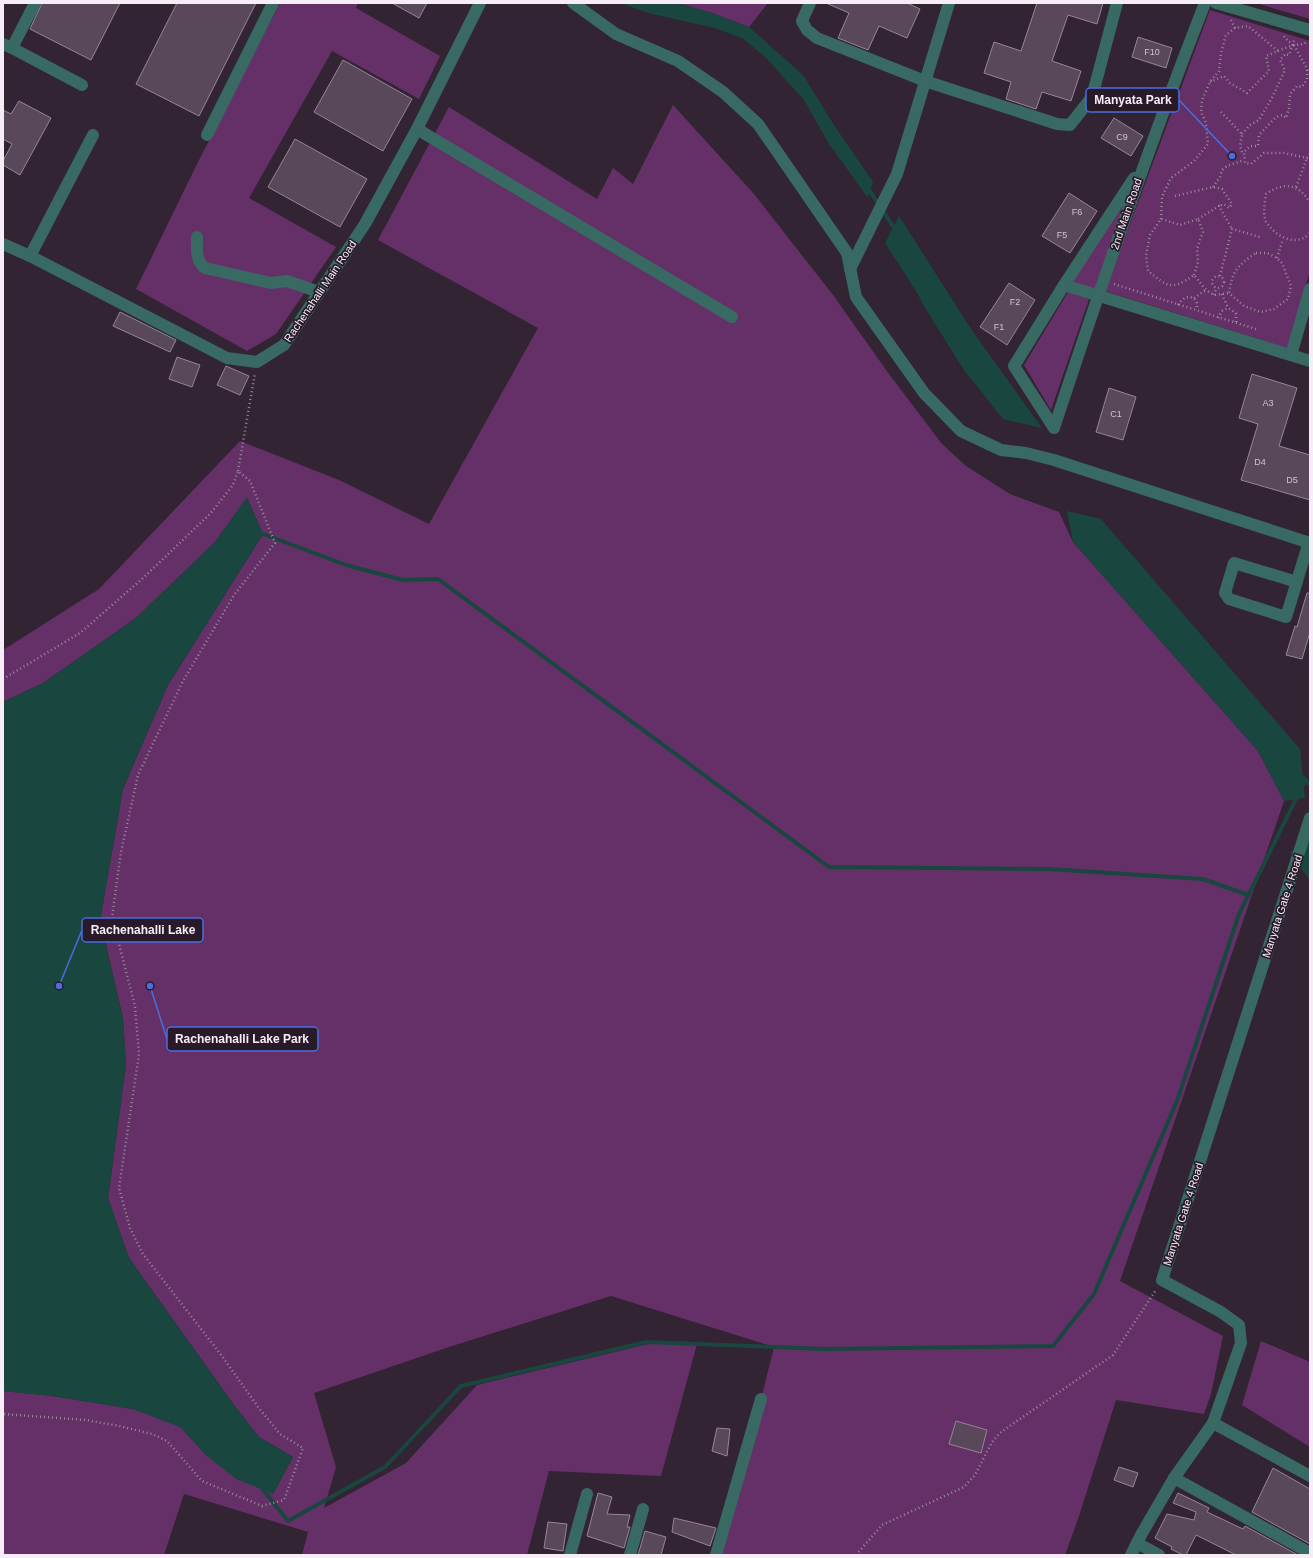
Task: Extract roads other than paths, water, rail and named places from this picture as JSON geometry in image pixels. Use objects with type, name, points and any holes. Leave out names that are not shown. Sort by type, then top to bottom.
[{"type":"street","points":[[35,3],[7,46],[82,85]]},
{"type":"street","points":[[207,135],[273,3]]},
{"type":"street","name":"Rachenahalli Main Road","points":[[30,256],[227,358],[257,362],[284,345],[365,224],[417,129],[480,3]]},
{"type":"street","points":[[573,3],[616,34],[678,61],[723,92],[758,124],[847,253],[856,297],[924,392],[961,431],[1001,450],[1026,453],[1041,457],[1309,543],[1297,582],[1286,617],[1229,599],[1225,593],[1234,562],[1297,582]]},
{"type":"street","points":[[810,3],[802,20],[806,30],[817,38],[925,81],[1057,124],[1070,125],[1092,97],[1117,3]]},
{"type":"street","points":[[850,269],[897,174],[949,3]]},
{"type":"street","name":"2nd Main Road","points":[[1064,285],[1014,366],[1054,428],[1097,295],[1144,162],[1205,3]]},
{"type":"street","points":[[1216,3],[1310,30]]},
{"type":"street","points":[[417,129],[732,317]]},
{"type":"street","points":[[3,244],[30,256],[93,135]]},
{"type":"street","points":[[1144,162],[1064,285],[1310,361]]},
{"type":"street","points":[[197,236],[198,260],[205,268],[271,283],[287,281],[319,292]]},
{"type":"street","points":[[1291,355],[1310,289]]},
{"type":"street","name":"Manyata Gate 4 Road","points":[[1131,1555],[1174,1478],[1213,1423],[1241,1343],[1239,1325],[1221,1312],[1162,1280],[1310,818]]},
{"type":"street","points":[[716,1555],[761,1399]]},
{"type":"street","points":[[1213,1423],[1310,1476]]},
{"type":"street","points":[[1174,1478],[1310,1553]]},
{"type":"street","points":[[570,1555],[587,1494]]},
{"type":"street","points":[[630,1555],[643,1508]]},
{"type":"street","points":[[1137,1543],[1159,1555]]},
{"type":"waterway","points":[[868,188],[896,231]]},
{"type":"waterway","points":[[263,534],[346,565],[403,580],[438,579],[829,867],[1049,869],[1203,879],[1248,895]]},
{"type":"waterway","points":[[1299,773],[1310,785]]},
{"type":"waterway","points":[[1302,787],[1306,780]]},
{"type":"waterway","points":[[261,1487],[288,1521],[385,1467],[461,1386],[646,1342],[825,1349],[1053,1346],[1094,1294],[1177,1101],[1239,914],[1298,795]]},
{"type":"place","name":"Manyata Park","points":[[1232,156]]},
{"type":"place","name":"Rachenahalli Lake","points":[[59,986]]},
{"type":"place","name":"Rachenahalli Lake Park","points":[[150,986]]}]
